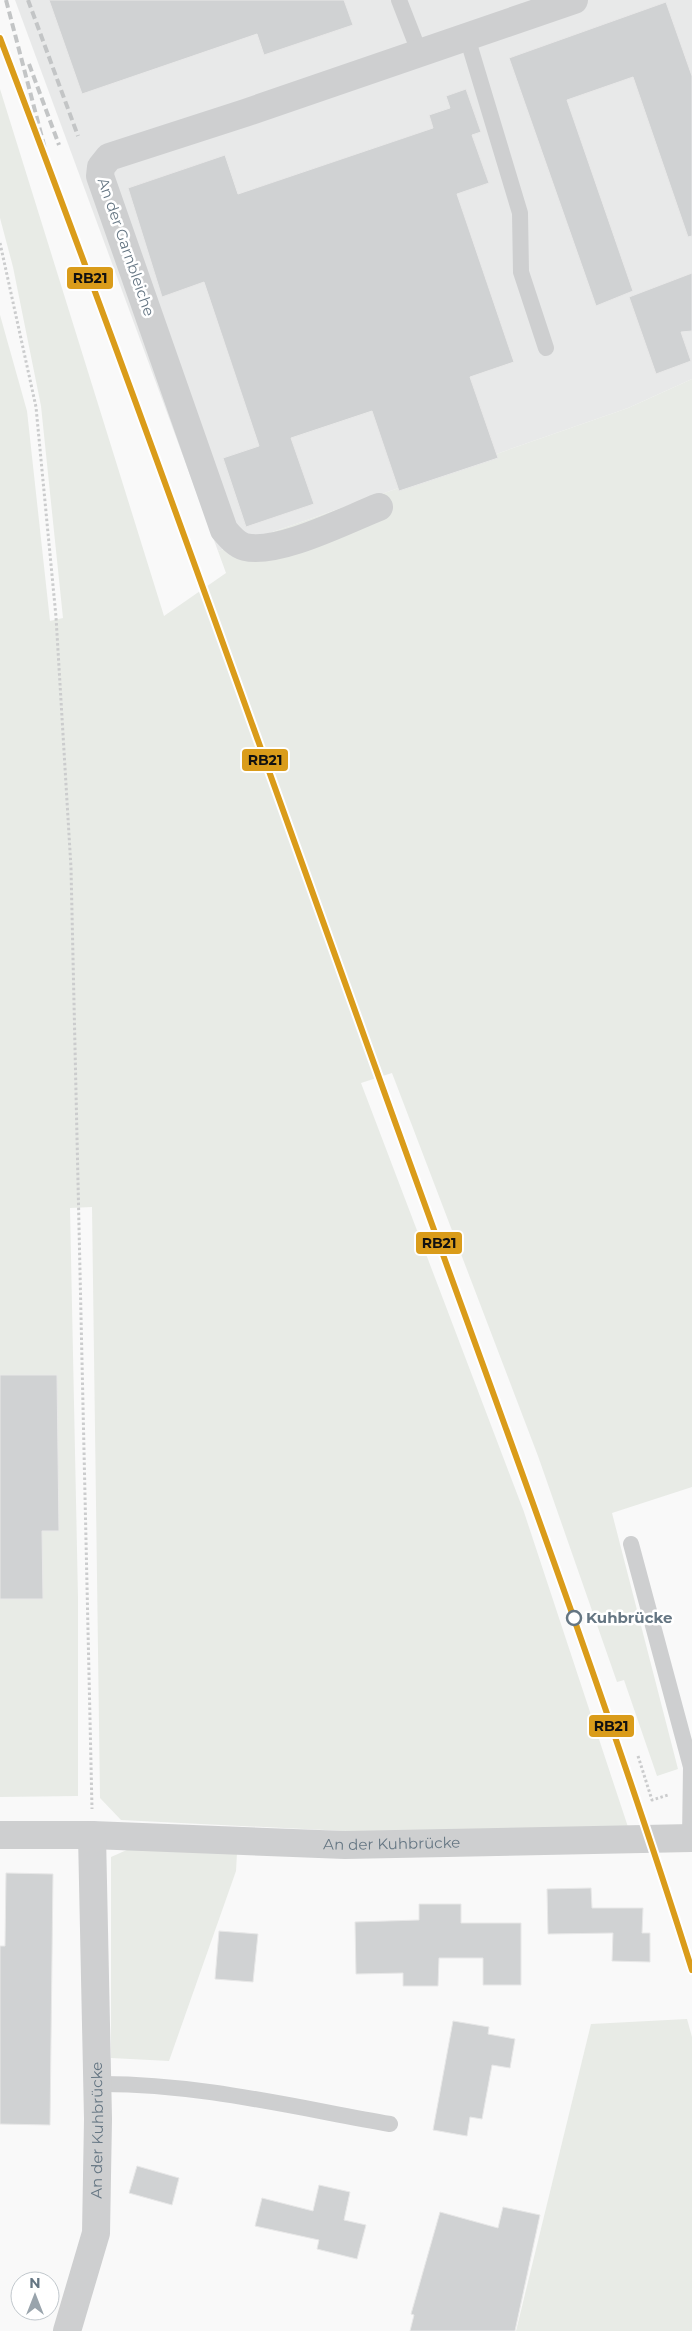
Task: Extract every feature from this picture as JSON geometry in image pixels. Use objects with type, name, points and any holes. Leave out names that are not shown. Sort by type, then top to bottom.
[{"type":"street","name":"An der Garnbleiche","points":[[379,508],[279,546],[261,549],[244,547],[233,540],[224,530],[100,176],[101,167],[109,157],[420,54],[467,37],[541,5],[574,0]]},
{"type":"street","name":"An der Kuhbrücke","points":[[0,1835],[92,1835],[345,1845],[691,1830]]},
{"type":"street","name":"An der Kuhbrücke","points":[[74,2329],[96,2233],[98,2084],[92,1835]]},
{"type":"lane","points":[[399,0],[420,54]]},
{"type":"lane","points":[[467,37],[520,213],[522,272],[546,348]]},
{"type":"lane","points":[[630,1544],[691,1768],[691,1830]]},
{"type":"lane","points":[[98,2084],[141,2084],[191,2088],[390,2124]]},
{"type":"path","points":[[0,243],[36,407],[56,616],[72,868],[92,1835]]},
{"type":"path","points":[[638,1756],[652,1800],[669,1794],[675,1815],[691,1830]]},
{"type":"shaded area","points":[[15,0],[692,0],[692,379],[628,408],[218,551]]},
{"type":"shaded area","points":[[0,89],[164,616],[226,573],[218,551],[628,408],[692,379],[692,1487],[612,1513],[678,1769],[657,1776],[624,1680],[617,1682],[538,1456],[392,1073],[361,1083],[524,1512],[629,1830],[345,1831],[121,1820],[100,1798],[92,1207],[70,1208],[78,1598],[78,1796],[0,1797],[0,315],[27,411],[50,621],[63,618],[41,406],[13,267],[0,218]]},
{"type":"shaded area","points":[[129,1849],[237,1853],[236,1871],[169,2061],[111,2058],[111,1857]]},
{"type":"shaded area","points":[[687,2019],[692,2037],[692,2331],[516,2331],[591,2024]]},
{"type":"building","points":[[49,0],[344,0],[353,25],[264,55],[257,34],[82,94]]},
{"type":"building","points":[[666,2],[692,76],[692,236],[688,237],[633,77],[567,100],[633,291],[596,306],[509,58]]},
{"type":"building","points":[[466,89],[481,132],[472,135],[489,183],[457,194],[514,362],[470,377],[498,458],[399,491],[372,411],[291,438],[314,504],[246,527],[223,458],[259,446],[204,282],[162,297],[128,188],[225,155],[238,194],[433,128],[429,115],[450,108],[446,96]]},
{"type":"building","points":[[692,273],[692,331],[681,332],[691,361],[656,374],[629,297]]},
{"type":"building","points":[[0,1375],[57,1375],[59,1531],[42,1531],[43,1599],[0,1599]]},
{"type":"building","points":[[6,1873],[53,1874],[50,2125],[0,2124],[0,1946],[5,1946]]},
{"type":"building","points":[[591,1888],[592,1908],[643,1908],[642,1933],[650,1933],[650,1962],[612,1961],[613,1933],[548,1934],[547,1889]]},
{"type":"building","points":[[419,1904],[461,1904],[461,1923],[521,1923],[521,1985],[483,1985],[483,1958],[439,1958],[438,1986],[403,1986],[403,1973],[356,1974],[355,1922],[419,1920]]},
{"type":"building","points":[[219,1931],[258,1934],[253,1982],[215,1979]]},
{"type":"building","points":[[453,2021],[489,2027],[488,2034],[515,2039],[510,2068],[492,2065],[482,2119],[470,2117],[467,2136],[433,2130]]},
{"type":"building","points":[[137,2166],[179,2178],[172,2205],[129,2193]]},
{"type":"building","points":[[319,2185],[350,2192],[344,2220],[366,2225],[357,2259],[317,2249],[319,2240],[255,2226],[262,2198],[313,2211]]},
{"type":"building","points":[[503,2207],[540,2215],[515,2331],[410,2331],[414,2315],[411,2314],[440,2212],[498,2228]]},
{"type":"railway","points":[[6,0],[50,168]]},
{"type":"railway","points":[[28,0],[78,136]]},
{"type":"railway","points":[[29,64],[59,145]]},
{"type":"transit line","name":"RB21","points":[[0,38],[152,447],[550,1550],[623,1759],[692,1970]]},
{"type":"place","name":"Kuhbrücke","points":[[574,1618]]}]
